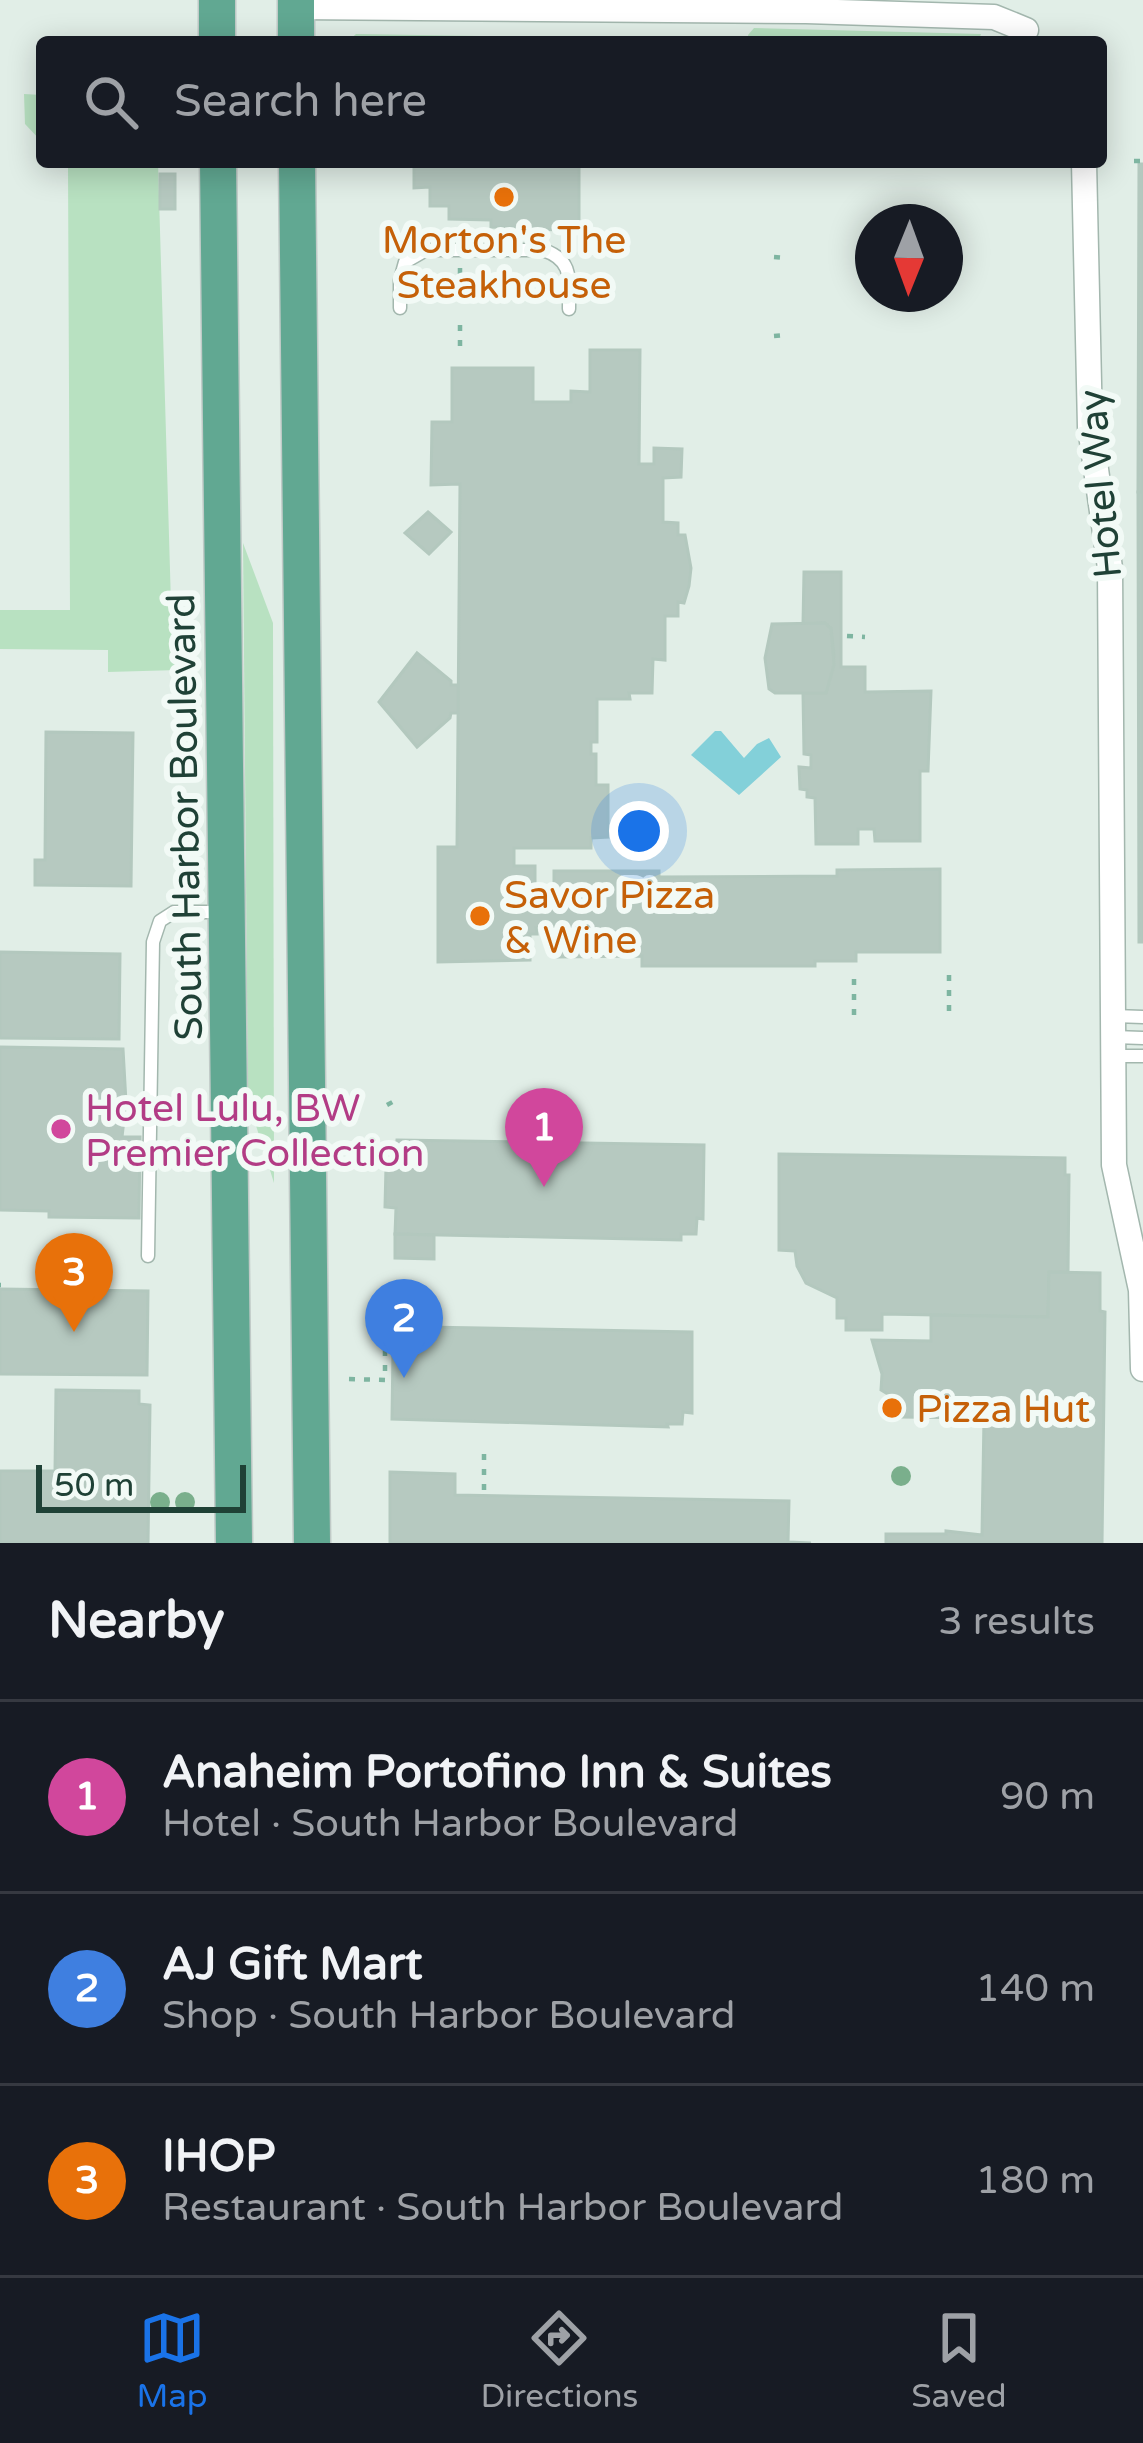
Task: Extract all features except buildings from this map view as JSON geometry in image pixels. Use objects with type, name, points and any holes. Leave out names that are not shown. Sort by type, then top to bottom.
[{"type":"main road","points":[[217,0],[217,36]]},
{"type":"main road","name":"South Harbor Boulevard","points":[[218,168],[234,1543]]},
{"type":"main road","points":[[297,168],[311,1543]]},
{"type":"street","points":[[296,16],[806,11],[994,16],[1025,30]]},
{"type":"street","name":"Hotel Way","points":[[1081,168],[1090,427],[1110,568],[1114,1165],[1141,1290],[1143,1369]]},
{"type":"lane","points":[[400,308],[405,262],[426,250],[543,250],[560,255],[569,269],[569,309]]},
{"type":"lane","points":[[148,1256],[154,941],[160,921],[174,913],[226,912]]},
{"type":"lane","points":[[1112,1036],[1143,1017]]},
{"type":"lane","points":[[1112,1036],[1143,1038]]},
{"type":"lane","points":[[1112,1036],[1143,1056]]},
{"type":"path","points":[[1133,161],[1143,161]]},
{"type":"path","points":[[774,257],[786,257]]},
{"type":"path","points":[[460,262],[460,294]]},
{"type":"path","points":[[460,325],[460,347]]},
{"type":"path","points":[[773,336],[786,335]]},
{"type":"path","points":[[848,636],[865,637]]},
{"type":"path","points":[[854,970],[854,1016]]},
{"type":"path","points":[[949,976],[949,1015]]},
{"type":"path","points":[[387,1105],[398,1099]]},
{"type":"path","points":[[349,1378],[386,1380],[385,1323]]},
{"type":"path","points":[[484,1448],[484,1490]]},
{"type":"green space","points":[[754,28],[981,34],[980,36],[748,35]]},
{"type":"green space","points":[[356,34],[476,36],[354,36]]},
{"type":"green space","points":[[24,94],[36,95],[36,136],[25,124]]},
{"type":"green space","points":[[68,168],[158,168],[172,638],[178,670],[108,672],[108,650],[0,649],[0,610],[70,610]]},
{"type":"green space","points":[[243,543],[273,623],[274,1183],[248,1100]]},
{"type":"water","points":[[715,731],[721,731],[744,758],[769,738],[781,757],[739,795],[691,755]]},
{"type":"place","name":"Morton's The Steakhouse","points":[[504,197]]},
{"type":"place","name":"Savor Pizza & Wine","points":[[480,916]]},
{"type":"place","name":"Hotel Lulu, BW Premier Collection","points":[[61,1129]]},
{"type":"place","name":"Anaheim Portofino Inn & Suites","points":[[544,1187]]},
{"type":"place","name":"IHOP","points":[[74,1332]]},
{"type":"place","name":"AJ Gift Mart","points":[[404,1378]]},
{"type":"place","name":"Pizza Hut","points":[[892,1408]]}]
